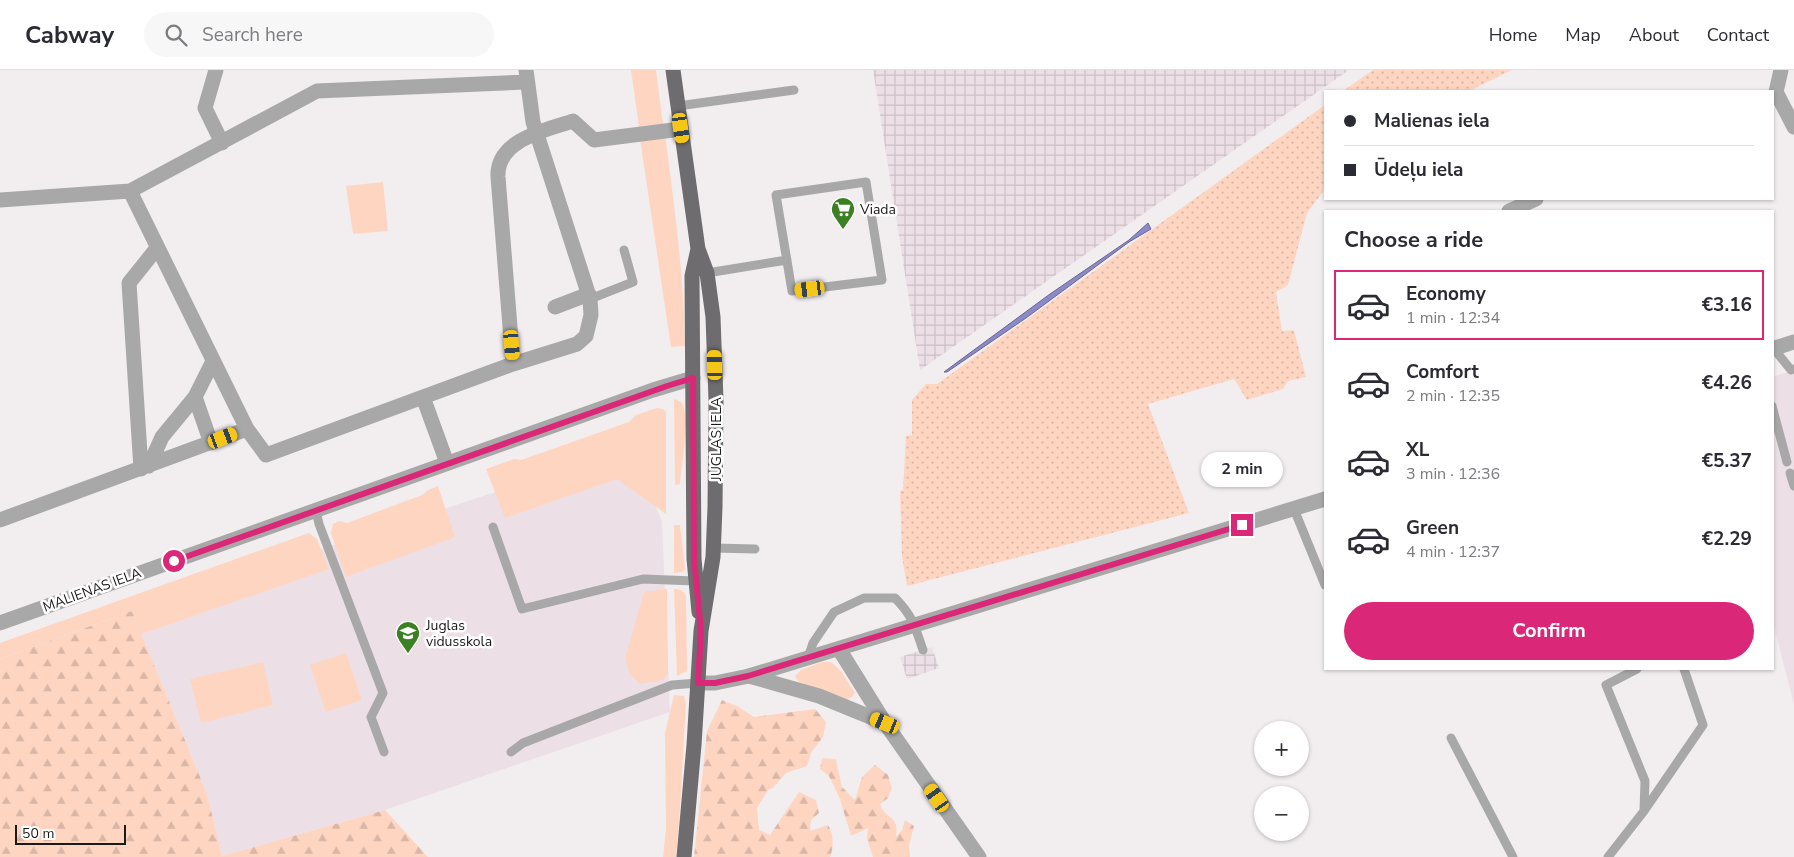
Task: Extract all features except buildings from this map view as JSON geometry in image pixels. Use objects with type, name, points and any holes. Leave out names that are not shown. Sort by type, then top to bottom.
[{"type":"main road","name":"JUGLAS IELA","points":[[672,70],[698,249],[707,273],[713,317],[716,377],[714,548],[701,631],[684,857]]},
{"type":"main road","name":"JUGLAS IELA","points":[[698,249],[692,276],[694,550],[695,581],[701,631]]},
{"type":"main road","points":[[693,378],[716,377]]},
{"type":"street","points":[[216,70],[205,108],[222,143]]},
{"type":"street","points":[[1782,70],[1774,92],[1794,127]]},
{"type":"street","points":[[0,200],[130,191],[318,91],[526,76],[536,133],[590,297],[591,315],[586,336],[577,344],[513,364],[266,455],[247,429],[130,191]]},
{"type":"street","points":[[513,364],[497,168],[503,156],[518,143],[536,133],[573,121],[594,140],[681,128]]},
{"type":"street","points":[[1511,210],[1534,200]]},
{"type":"street","points":[[145,467],[129,283],[157,248]]},
{"type":"street","points":[[555,307],[590,297]]},
{"type":"street","points":[[1774,349],[1794,342]]},
{"type":"street","points":[[145,467],[162,437],[195,397],[213,361]]},
{"type":"street","name":"MALIENAS IELA","points":[[0,623],[693,378]]},
{"type":"street","points":[[195,397],[211,443]]},
{"type":"street","points":[[423,397],[448,464]]},
{"type":"street","points":[[0,520],[247,429]]},
{"type":"street","points":[[698,683],[715,683],[748,676],[1324,499]]},
{"type":"street","points":[[838,649],[885,723],[979,857]]},
{"type":"street","points":[[748,676],[819,696],[885,723]]},
{"type":"lane","points":[[678,106],[794,90]]},
{"type":"lane","points":[[866,182],[882,280],[792,291],[787,260],[776,195],[866,182]]},
{"type":"lane","points":[[590,297],[634,282],[624,250]]},
{"type":"lane","points":[[707,273],[787,260]]},
{"type":"lane","points":[[1774,350],[1791,370],[1794,369]]},
{"type":"lane","points":[[1774,413],[1787,462]]},
{"type":"lane","points":[[1790,473],[1794,486]]},
{"type":"lane","points":[[1294,509],[1324,583]]},
{"type":"lane","points":[[316,511],[384,693],[371,717],[384,752]]},
{"type":"lane","points":[[493,527],[522,609],[643,579],[695,581]]},
{"type":"lane","points":[[714,548],[755,549]]},
{"type":"lane","points":[[808,658],[813,643],[834,612],[864,598],[896,598],[908,612],[923,650]]},
{"type":"lane","points":[[1635,670],[1606,685],[1645,781],[1644,811]]},
{"type":"lane","points":[[1608,857],[1644,811],[1703,726],[1684,670]]},
{"type":"lane","points":[[511,752],[523,744],[672,685],[698,683]]},
{"type":"lane","points":[[1451,738],[1512,857]]},
{"type":"shaded area","points":[[873,70],[1349,70],[920,370]]},
{"type":"shaded area","points":[[1148,223],[1151,229],[1129,242],[1026,318],[947,372],[944,372],[1050,294],[1129,240]]},
{"type":"shaded area","points":[[1794,370],[1794,705],[1774,627],[1774,376]]},
{"type":"shaded area","name":"Juglas vidusskola","points":[[630,448],[662,521],[670,712],[385,810],[222,856],[207,794],[132,611]]},
{"type":"shaded area","points":[[932,647],[939,668],[907,679],[900,657]]},
{"type":"green space","points":[[631,70],[656,70],[663,124],[639,127]]},
{"type":"green space","points":[[1373,70],[1512,70],[1471,90],[1344,90]]},
{"type":"green space","points":[[1324,106],[1324,190],[1307,213],[1288,285],[1276,292],[1282,331],[1294,330],[1306,377],[1288,381],[1283,389],[1247,400],[1234,379],[1148,404],[1189,513],[907,586],[902,557],[900,491],[903,490],[906,436],[912,435],[912,400],[926,384],[937,384]]},
{"type":"green space","points":[[665,134],[681,266],[685,346],[671,347],[640,139]]},
{"type":"green space","points":[[383,182],[388,231],[353,234],[346,186]]},
{"type":"green space","points":[[674,399],[681,402],[685,417],[680,484],[675,485]]},
{"type":"green space","points":[[657,408],[663,409],[666,412],[666,514],[617,479],[505,518],[486,469],[514,459],[521,460],[629,422],[636,415]]},
{"type":"green space","points":[[438,486],[455,537],[346,577],[331,533],[333,524],[339,521],[347,523],[422,495]]},
{"type":"green space","points":[[674,525],[680,525],[685,569],[682,572],[674,573]]},
{"type":"green space","points":[[309,533],[317,539],[329,569],[141,634],[132,611],[0,659],[0,643]]},
{"type":"green space","points":[[667,589],[668,673],[663,680],[640,684],[630,674],[625,659],[644,592]]},
{"type":"green space","points":[[674,589],[678,589],[686,596],[687,671],[677,676]]},
{"type":"green space","points":[[132,611],[207,794],[222,856],[385,810],[428,857],[0,857],[0,659]]},
{"type":"green space","points":[[346,653],[362,700],[326,712],[310,665]]},
{"type":"green space","points":[[263,662],[273,705],[201,723],[190,679]]},
{"type":"green space","points":[[822,662],[831,662],[841,671],[855,693],[852,697],[846,700],[799,682],[795,676],[801,670]]},
{"type":"green space","points":[[674,695],[684,696],[686,703],[680,809],[676,857],[663,857],[666,829],[665,733]]},
{"type":"green space","points":[[722,700],[737,706],[754,717],[815,709],[826,722],[823,737],[811,753],[807,766],[786,773],[773,788],[768,790],[757,808],[759,830],[770,835],[799,792],[816,800],[819,813],[811,820],[810,831],[828,825],[833,841],[830,857],[694,857],[707,731]]},
{"type":"green space","points":[[822,758],[836,759],[842,787],[855,800],[862,777],[875,765],[888,775],[892,788],[888,798],[880,804],[885,813],[896,824],[896,837],[902,830],[905,820],[914,826],[909,846],[910,857],[873,857],[867,839],[868,828],[851,836],[840,799],[829,776],[820,769]]},
{"type":"place","name":"Viada","points":[[843,230]]},
{"type":"place","name":"Juglas vidusskola","points":[[408,654]]},
{"type":"route","points":[[174,561],[693,378],[694,559],[701,631],[698,683],[715,683],[748,676],[1242,525]]}]
